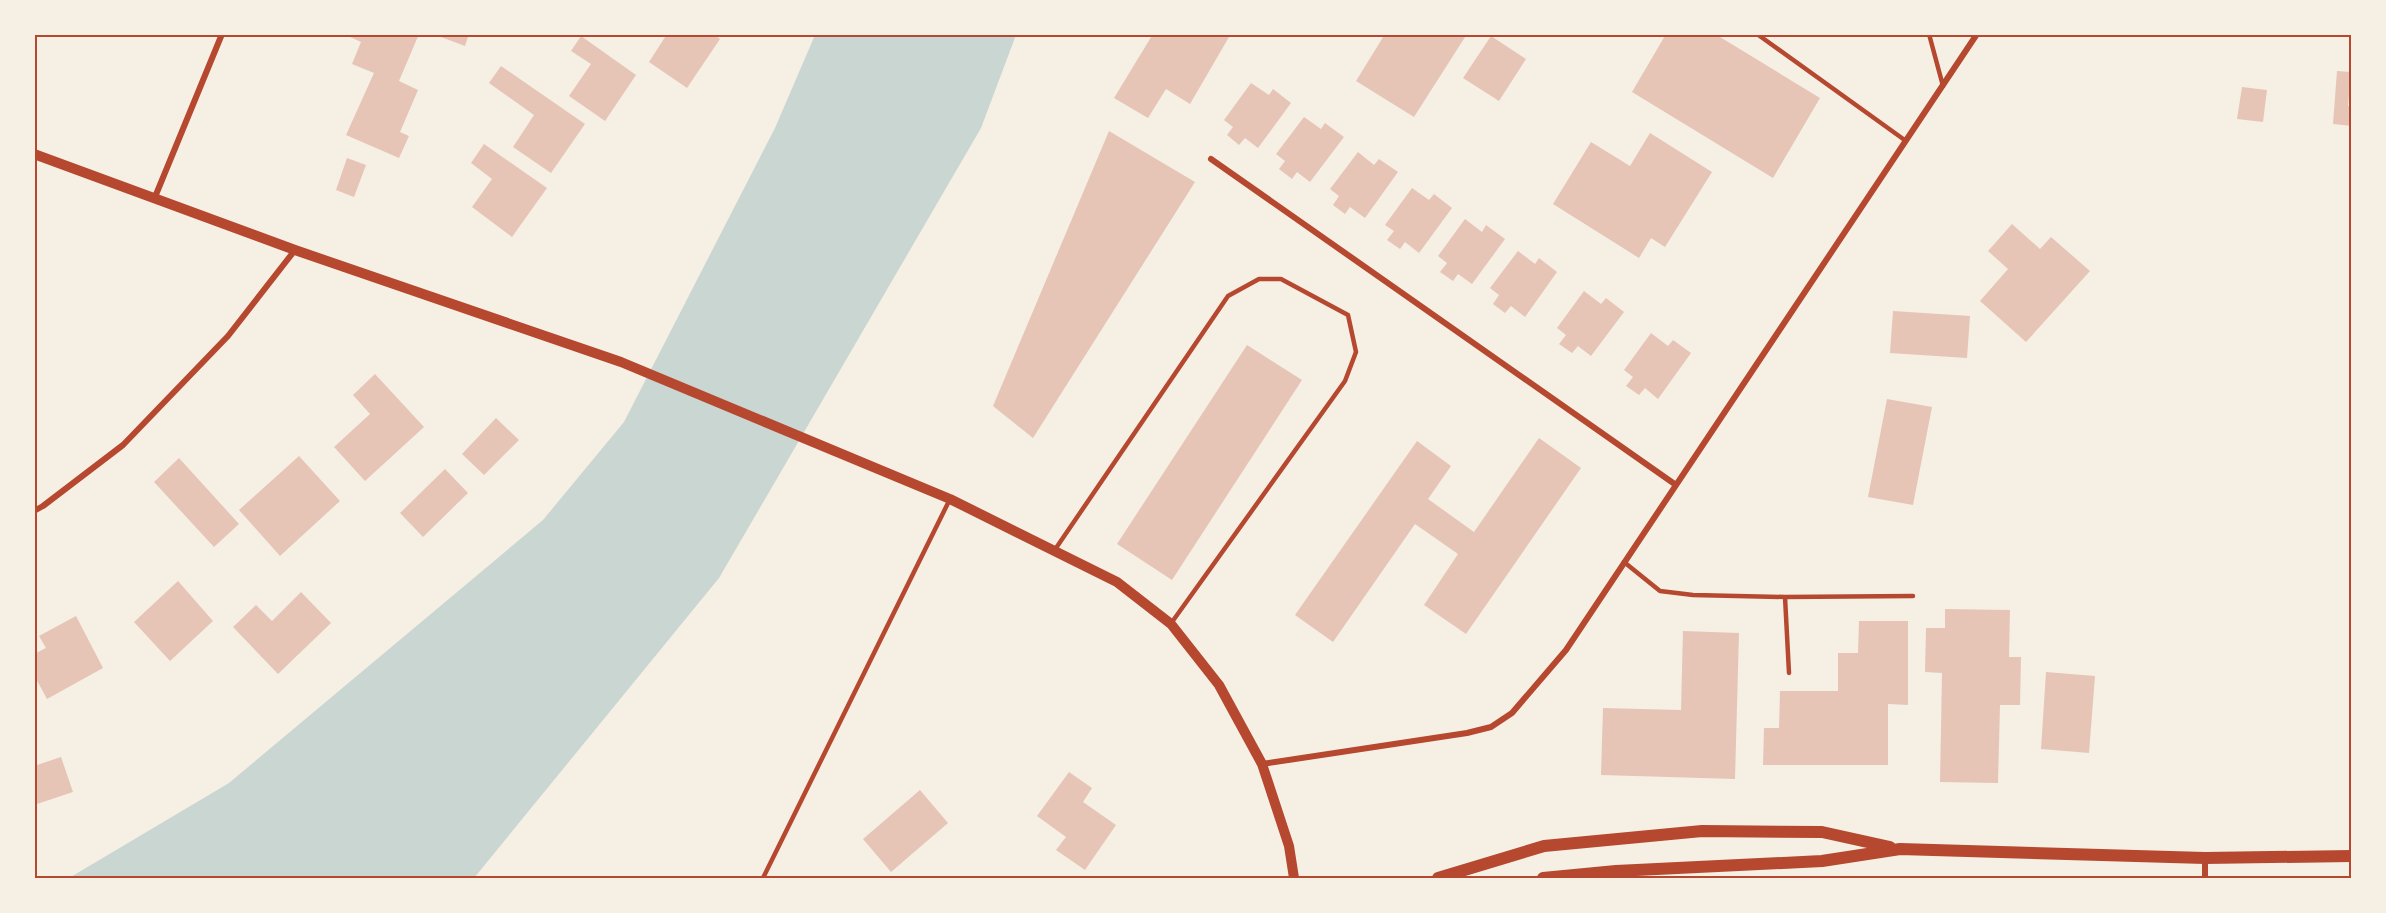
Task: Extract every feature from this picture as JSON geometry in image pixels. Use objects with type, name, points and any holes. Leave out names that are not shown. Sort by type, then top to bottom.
[{"type":"main road","points":[[1438,879],[1544,846],[1702,831],[1822,832],[1900,849]]},
{"type":"main road","points":[[1543,879],[1616,871],[1822,861],[1900,849],[2205,858],[2352,856]]},
{"type":"street","points":[[154,197],[222,34]]},
{"type":"street","points":[[1262,764],[1467,733],[1491,727],[1512,712],[1566,650],[1977,34]]},
{"type":"street","points":[[34,154],[295,249],[621,362],[950,499],[1117,582],[1170,624],[1219,685],[1262,764],[1289,846],[1294,879]]},
{"type":"street","points":[[1211,159],[1676,485]]},
{"type":"street","points":[[34,511],[44,506],[123,445],[228,336],[295,249]]},
{"type":"street","points":[[2205,858],[2205,879]]},
{"type":"lane","points":[[1757,34],[1906,141]]},
{"type":"lane","points":[[1929,34],[1943,86]]},
{"type":"lane","points":[[1054,550],[1228,296],[1259,279],[1281,279],[1348,315],[1356,352],[1345,381],[1170,624]]},
{"type":"lane","points":[[763,879],[950,499]]},
{"type":"lane","points":[[1624,562],[1660,591],[1694,595],[1785,597],[1913,596]]},
{"type":"lane","points":[[1785,597],[1789,674]]},
{"type":"shaded area","points":[[815,35],[1016,35],[981,128],[719,578],[474,878],[69,878],[229,783],[543,520],[624,422],[775,128]]},
{"type":"building","points":[[344,34],[419,34],[399,81],[418,90],[400,132],[409,136],[399,158],[346,135],[374,73],[352,64],[361,42]]},
{"type":"building","points":[[433,34],[469,34],[465,46]]},
{"type":"building","points":[[667,34],[713,34],[720,39],[687,88],[649,62]]},
{"type":"building","points":[[1153,34],[1226,34],[1229,37],[1190,104],[1166,89],[1148,118],[1114,98]]},
{"type":"building","points":[[1385,34],[1467,34],[1414,117],[1356,81]]},
{"type":"building","points":[[1666,34],[1715,34],[1820,98],[1773,178],[1632,92]]},
{"type":"building","points":[[581,36],[636,75],[605,121],[569,96],[591,64],[571,51]]},
{"type":"building","points":[[1491,36],[1526,59],[1499,101],[1463,78]]},
{"type":"building","points":[[501,66],[585,124],[551,173],[513,147],[534,115],[489,83]]},
{"type":"building","points":[[2337,71],[2351,72],[2348,106],[2352,106],[2352,126],[2333,124]]},
{"type":"building","points":[[1251,83],[1269,95],[1273,89],[1291,103],[1258,148],[1245,138],[1239,145],[1227,135],[1233,127],[1224,120]]},
{"type":"building","points":[[2242,87],[2267,90],[2263,122],[2237,119]]},
{"type":"building","points":[[1304,117],[1321,129],[1325,123],[1344,137],[1310,182],[1297,172],[1292,179],[1279,169],[1285,161],[1276,154]]},
{"type":"building","points":[[1109,131],[1195,182],[1033,438],[993,406]]},
{"type":"building","points":[[1650,133],[1712,172],[1665,247],[1651,238],[1639,258],[1553,204],[1591,142],[1630,166]]},
{"type":"building","points":[[484,144],[547,188],[512,237],[472,207],[492,179],[471,163]]},
{"type":"building","points":[[1358,152],[1374,165],[1379,159],[1398,172],[1365,218],[1350,207],[1345,214],[1333,205],[1339,196],[1330,189]]},
{"type":"building","points":[[347,158],[366,165],[354,197],[336,190]]},
{"type":"building","points":[[1412,188],[1429,200],[1434,194],[1452,208],[1419,253],[1405,242],[1400,249],[1387,240],[1394,231],[1385,225]]},
{"type":"building","points":[[1465,219],[1482,232],[1486,225],[1505,239],[1472,284],[1458,274],[1453,281],[1440,272],[1447,263],[1438,256]]},
{"type":"building","points":[[2012,224],[2040,249],[2051,237],[2090,271],[2026,342],[1980,301],[2008,269],[1988,251]]},
{"type":"building","points":[[1518,251],[1535,264],[1539,258],[1557,272],[1525,317],[1511,306],[1505,313],[1493,304],[1499,295],[1490,288]]},
{"type":"building","points":[[1584,291],[1601,304],[1606,298],[1624,312],[1591,356],[1578,346],[1572,353],[1559,344],[1566,335],[1557,328]]},
{"type":"building","points":[[1893,311],[1970,316],[1967,358],[1890,353]]},
{"type":"building","points":[[1651,333],[1668,346],[1673,340],[1691,353],[1658,399],[1645,388],[1639,395],[1626,386],[1633,377],[1624,370]]},
{"type":"building","points":[[1247,345],[1302,380],[1172,580],[1117,544]]},
{"type":"building","points":[[375,374],[424,427],[365,481],[334,447],[370,414],[353,395]]},
{"type":"building","points":[[1887,399],[1932,407],[1913,505],[1868,497]]},
{"type":"building","points":[[496,418],[519,440],[484,475],[462,454]]},
{"type":"building","points":[[1539,438],[1581,468],[1466,634],[1424,605],[1458,554],[1415,524],[1333,642],[1295,615],[1417,441],[1451,466],[1428,499],[1474,532]]},
{"type":"building","points":[[299,456],[340,501],[280,556],[239,510]]},
{"type":"building","points":[[179,458],[239,524],[214,547],[154,482]]},
{"type":"building","points":[[445,469],[468,493],[423,537],[400,513]]},
{"type":"building","points":[[178,581],[213,621],[170,661],[134,622]]},
{"type":"building","points":[[301,592],[331,623],[278,674],[233,627],[256,605],[272,621]]},
{"type":"building","points":[[1945,609],[2010,610],[2009,657],[2021,657],[2020,705],[2000,705],[1998,783],[1940,782],[1942,673],[1925,672],[1926,628],[1945,628]]},
{"type":"building","points":[[76,616],[103,668],[47,699],[34,675],[34,654],[46,648],[39,636]]},
{"type":"building","points":[[1859,621],[1908,621],[1908,705],[1888,704],[1888,765],[1763,765],[1764,728],[1779,728],[1780,691],[1838,691],[1838,653],[1858,653]]},
{"type":"building","points":[[1683,631],[1739,633],[1735,779],[1601,775],[1603,708],[1681,710]]},
{"type":"building","points":[[2046,672],[2095,676],[2089,753],[2041,749]]},
{"type":"building","points":[[61,757],[73,792],[34,805],[34,766]]},
{"type":"building","points":[[1069,772],[1092,788],[1083,802],[1116,825],[1085,870],[1056,850],[1066,837],[1037,816]]},
{"type":"building","points":[[920,790],[948,823],[891,872],[863,839]]}]
